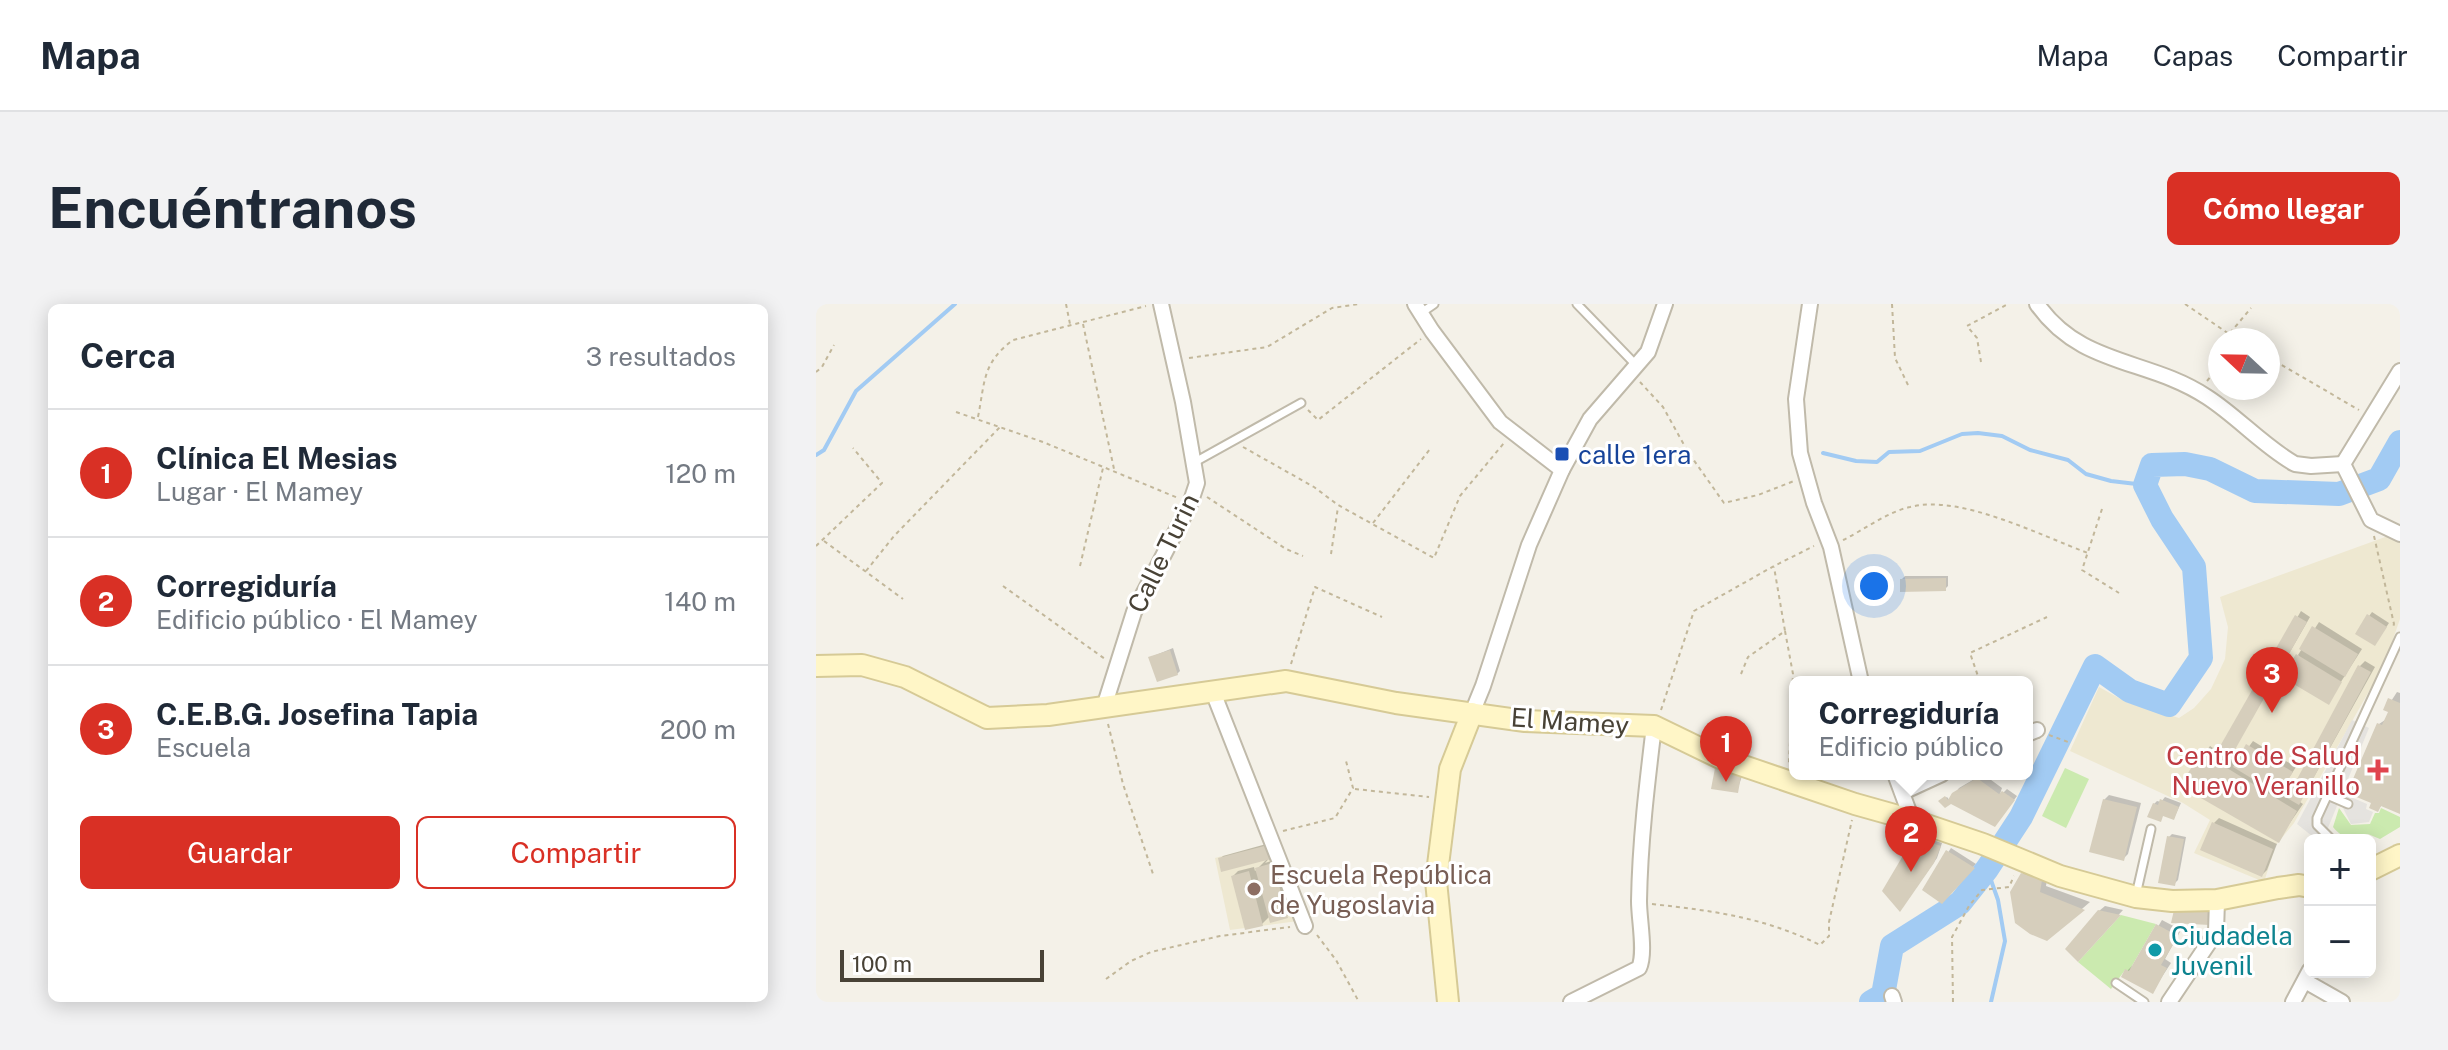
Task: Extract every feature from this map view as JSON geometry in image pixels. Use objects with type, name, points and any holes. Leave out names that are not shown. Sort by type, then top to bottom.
[{"type":"street","name":"Calle Turin","points":[[1104,707],[1134,612],[1196,490],[1195,462],[1158,304]]},
{"type":"street","points":[[1448,1002],[1436,881],[1445,800],[1454,758],[1483,686],[1529,545],[1562,470],[1590,419],[1651,345],[1665,304]]},
{"type":"street","points":[[1810,304],[1795,413],[1805,476],[1830,543],[1860,676]]},
{"type":"street","points":[[2037,304],[2056,328],[2077,343],[2198,391],[2295,464],[2346,470]]},
{"type":"street","points":[[1418,308],[1486,405],[1513,433],[1562,470]]},
{"type":"street","points":[[2346,470],[2370,416],[2400,371]]},
{"type":"street","points":[[2346,470],[2371,520],[2400,534]]},
{"type":"street","name":"El Mamey","points":[[816,666],[862,665],[905,677],[987,718],[1048,715],[1286,681],[1396,703],[1525,721],[1657,719],[1720,758],[1983,844],[2087,885],[2136,897],[2172,901],[2217,900],[2304,886]]},
{"type":"street","points":[[1213,692],[1305,926]]},
{"type":"street","points":[[1571,1002],[1639,968],[1644,957],[1640,940],[1639,902],[1643,827],[1657,719]]},
{"type":"street","points":[[1898,780],[1912,820]]},
{"type":"street","points":[[1903,792],[1929,780]]},
{"type":"street","points":[[2376,867],[2400,855]]},
{"type":"street","points":[[2169,1002],[2216,932],[2217,900]]},
{"type":"street","points":[[2293,1002],[2306,978]]},
{"type":"street","points":[[2310,978],[2342,1002]]},
{"type":"lane","points":[[1418,308],[1434,304]]},
{"type":"lane","points":[[1577,304],[1634,369]]},
{"type":"lane","points":[[1195,462],[1301,403]]},
{"type":"lane","points":[[2326,834],[2317,825],[2317,818],[2400,637]]},
{"type":"lane","points":[[2327,795],[2348,804]]},
{"type":"lane","points":[[2136,897],[2151,829]]},
{"type":"lane","points":[[2116,983],[2144,1002]]},
{"type":"path","points":[[1066,304],[1070,326]]},
{"type":"path","points":[[978,418],[990,363],[996,353],[1013,340],[1158,304]]},
{"type":"path","points":[[1172,360],[1267,347],[1332,306],[1359,304]]},
{"type":"path","points":[[1892,304],[1895,358],[1909,387]]},
{"type":"path","points":[[1981,362],[1977,338],[1967,326],[2008,304]]},
{"type":"path","points":[[2185,304],[2221,328]]},
{"type":"path","points":[[2235,328],[2251,308]]},
{"type":"path","points":[[1083,324],[1114,470]]},
{"type":"path","points":[[1301,403],[1318,420],[1432,331]]},
{"type":"path","points":[[816,372],[834,345]]},
{"type":"path","points":[[2280,364],[2370,416]]},
{"type":"path","points":[[1634,369],[1663,407],[1688,452],[1724,503],[1758,495],[1805,476]]},
{"type":"path","points":[[2198,391],[2208,379]]},
{"type":"path","points":[[956,412],[1114,470],[1190,504]]},
{"type":"path","points":[[866,571],[894,536],[1000,426]]},
{"type":"path","points":[[1233,441],[1314,487],[1338,505],[1434,558],[1460,496],[1513,433]]},
{"type":"path","points":[[816,546],[882,483],[853,448]]},
{"type":"path","points":[[1373,524],[1430,449]]},
{"type":"path","points":[[1080,566],[1104,467]]},
{"type":"path","points":[[1196,490],[1286,549],[1303,556]]},
{"type":"path","points":[[1657,719],[1694,611],[1774,566],[1906,507],[1933,502],[1976,511],[2088,553]]},
{"type":"path","points":[[1331,554],[1338,505]]},
{"type":"path","points":[[2102,509],[2082,570],[2119,593]]},
{"type":"path","points":[[2371,520],[2394,624]]},
{"type":"path","points":[[824,541],[903,599]]},
{"type":"path","points":[[1774,566],[1793,676]]},
{"type":"path","points":[[1842,589],[1889,582]]},
{"type":"path","points":[[1003,586],[1116,667]]},
{"type":"path","points":[[1286,681],[1315,587],[1382,617]]},
{"type":"path","points":[[1978,676],[1970,653],[2047,617]]},
{"type":"path","points":[[1741,674],[1748,657],[1785,631]]},
{"type":"path","points":[[1104,707],[1123,784],[1153,874]]},
{"type":"path","points":[[2033,732],[2071,743]]},
{"type":"path","points":[[1788,773],[1789,753]]},
{"type":"path","points":[[1270,835],[1335,818],[1353,788],[1346,761]]},
{"type":"path","points":[[1353,788],[1397,791],[1445,800]]},
{"type":"path","points":[[1639,902],[1753,919],[1787,929],[1820,945],[1829,936],[1829,922],[1855,804]]},
{"type":"path","points":[[1953,1002],[1952,937],[1982,890],[2009,887],[2018,860]]},
{"type":"path","points":[[1106,979],[1131,961],[1151,952],[1220,936],[1305,926],[1320,937],[1359,1002]]},
{"type":"shaded area","points":[[2388,536],[2400,541],[2400,619],[2384,665],[2294,823],[2276,845],[2264,882],[2194,853],[2210,820],[2183,803],[2070,751],[2099,687],[2126,702],[2179,718],[2194,708],[2211,689],[2225,659],[2228,627],[2220,597]]},
{"type":"shaded area","points":[[2352,720],[2369,728],[2325,834],[2310,834],[2297,824]]},
{"type":"shaded area","points":[[2346,795],[2367,804],[2366,809],[2373,812],[2369,822],[2351,824],[2342,806]]},
{"type":"shaded area","name":"Escuela República de Yugoslavia","points":[[1270,843],[1298,921],[1230,930],[1215,858]]},
{"type":"green space","points":[[2065,768],[2089,779],[2066,828],[2042,816]]},
{"type":"green space","points":[[2339,808],[2351,825],[2370,824],[2381,808],[2400,817],[2400,827],[2380,839],[2376,834],[2341,834],[2333,827]]},
{"type":"green space","points":[[2121,915],[2156,924],[2129,971],[2125,970],[2111,989],[2078,962]]},
{"type":"building","points":[[1946,578],[1946,591],[1900,592],[1900,579]]},
{"type":"building","points":[[2367,614],[2387,627],[2375,646],[2355,634]]},
{"type":"building","points":[[2295,615],[2307,622],[2228,762],[2215,755]]},
{"type":"building","points":[[2312,626],[2358,654],[2345,677],[2299,649]]},
{"type":"building","points":[[1170,650],[1178,675],[1157,682],[1148,657]]},
{"type":"building","points":[[2296,654],[2342,682],[2329,705],[2282,677]]},
{"type":"building","points":[[2358,665],[2371,672],[2299,805],[2287,798]]},
{"type":"building","name":"Centro de Salud Nuevo Veranillo","points":[[2388,698],[2400,703],[2400,814],[2381,806],[2378,812],[2369,808],[2371,803],[2347,793],[2377,723],[2382,725],[2388,712],[2383,710]]},
{"type":"building","points":[[2246,744],[2293,772],[2279,795],[2233,767]]},
{"type":"building","points":[[2201,752],[2297,811],[2279,843],[2180,786]]},
{"type":"building","points":[[1715,768],[1741,776],[1738,793],[1711,789]]},
{"type":"building","points":[[1974,780],[1980,780],[1999,794],[2002,791],[2015,800],[1995,827],[1951,804],[1945,808],[1938,801],[1945,796],[1948,800],[1952,793]]},
{"type":"building","points":[[2103,799],[2137,807],[2124,861],[2089,852]]},
{"type":"building","points":[[2160,799],[2179,807],[2174,820],[2163,816],[2161,822],[2147,817],[2153,803],[2158,805]]},
{"type":"building","points":[[2212,822],[2273,849],[2262,877],[2200,850]]},
{"type":"building","points":[[2167,836],[2184,839],[2175,886],[2158,883]]},
{"type":"building","points":[[1914,837],[1941,846],[1934,863],[1900,912],[1882,891]]},
{"type":"building","points":[[1268,845],[1271,859],[1221,872],[1218,858]]},
{"type":"building","points":[[1946,850],[1975,868],[1942,904],[1922,890]]},
{"type":"building","points":[[1273,863],[1288,918],[1270,923],[1255,868]]},
{"type":"building","points":[[1249,871],[1263,926],[1245,930],[1231,876]]},
{"type":"building","points":[[2021,873],[2042,880],[2040,892],[2085,910],[2047,941],[2030,934],[2015,923],[2010,892]]},
{"type":"building","points":[[2098,910],[2121,915],[2078,962],[2065,949]]},
{"type":"building","points":[[2174,910],[2211,910],[2210,925],[2171,923]]},
{"type":"building","name":"Ciudadela Juvenil","points":[[2156,924],[2178,936],[2161,965],[2167,968],[2153,994],[2121,977],[2125,969],[2129,971]]},
{"type":"waterway","points":[[816,455],[824,450],[856,391],[955,304]]},
{"type":"waterway","points":[[1823,453],[1856,461],[1877,462],[1889,452],[1920,451],[1962,434],[1978,433],[2002,436],[2030,450],[2068,460],[2086,474],[2145,485]]},
{"type":"waterway","points":[[1871,1002],[1883,995],[1892,946],[1960,903],[1987,869],[2021,817],[2095,666],[2130,691],[2169,705],[2201,658],[2194,567],[2162,519],[2145,485],[2152,465],[2185,464],[2210,469],[2255,491],[2339,494],[2379,479],[2400,442]]},
{"type":"waterway","points":[[1987,869],[1998,900],[2005,941],[1991,1002]]},
{"type":"place","name":"calle 1era","points":[[1562,454]]},
{"type":"place","name":"C.E.B.G. Josefina Tapia","points":[[2272,713]]},
{"type":"place","name":"Centro de Salud Nuevo Veranillo","points":[[2378,770]]},
{"type":"place","name":"Clínica El Mesias","points":[[1726,782]]},
{"type":"place","name":"Corregiduría","points":[[1911,872]]},
{"type":"place","name":"Escuela República de Yugoslavia","points":[[1254,889]]},
{"type":"place","name":"Ciudadela Juvenil","points":[[2155,950]]}]
